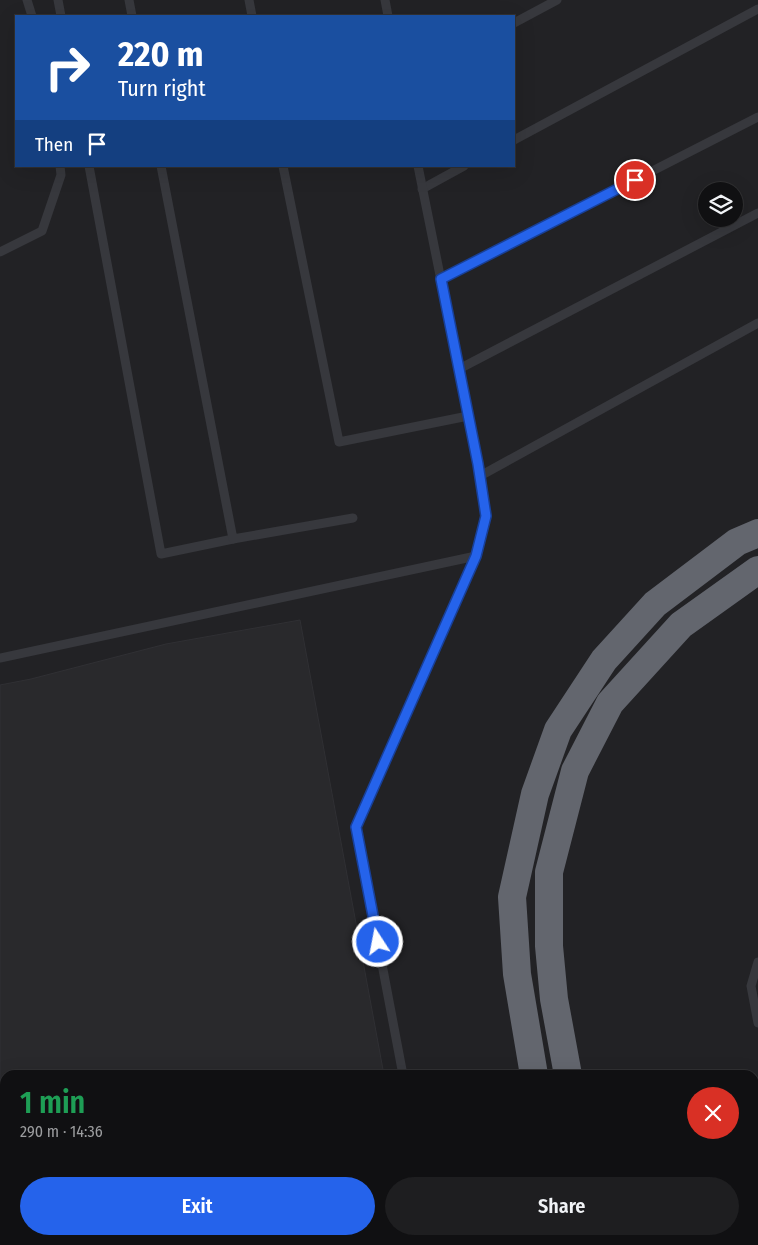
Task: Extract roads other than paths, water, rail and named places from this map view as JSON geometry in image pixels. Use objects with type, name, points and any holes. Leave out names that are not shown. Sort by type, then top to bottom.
[{"type":"highway","points":[[533,1070],[517,974],[512,897],[534,794],[558,730],[604,660],[655,604],[737,542],[758,533]]},
{"type":"highway","points":[[567,1070],[554,999],[549,946],[549,872],[575,771],[610,703],[668,639],[681,625],[758,570]]},
{"type":"lane","points":[[28,0],[32,15]]},
{"type":"lane","points":[[58,0],[61,15]]},
{"type":"lane","points":[[129,0],[132,15]]},
{"type":"lane","points":[[249,0],[252,15]]},
{"type":"lane","points":[[384,0],[388,15]]},
{"type":"lane","points":[[515,23],[558,0]]},
{"type":"lane","points":[[515,139],[758,9]]},
{"type":"lane","points":[[441,279],[758,117]]},
{"type":"lane","points":[[0,252],[42,232],[61,175],[60,167]]},
{"type":"lane","points":[[89,167],[162,554],[233,539],[353,518]]},
{"type":"lane","points":[[161,167],[233,539]]},
{"type":"lane","points":[[283,167],[339,442],[468,416]]},
{"type":"lane","points":[[403,1070],[356,827],[476,556],[486,516],[480,476],[418,167]]},
{"type":"lane","points":[[422,189],[462,167]]},
{"type":"lane","points":[[459,369],[758,213]]},
{"type":"lane","points":[[480,476],[758,323]]},
{"type":"lane","points":[[0,658],[476,556]]},
{"type":"lane","points":[[758,962],[751,986],[758,1023]]}]
